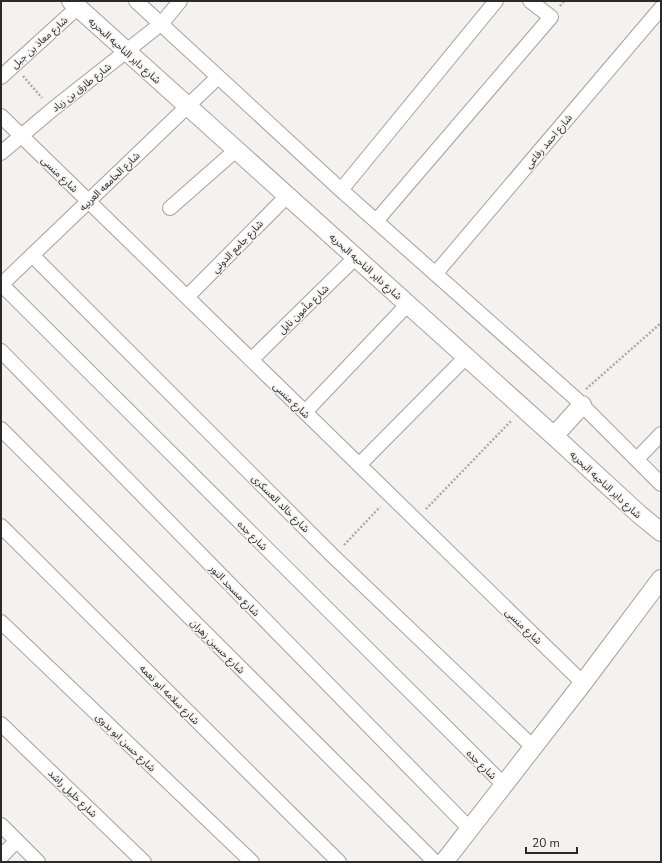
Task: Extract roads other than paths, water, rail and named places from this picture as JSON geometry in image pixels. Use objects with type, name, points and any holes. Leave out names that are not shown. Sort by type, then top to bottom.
[{"type":"street","points":[[136,1],[162,23],[341,190],[377,220],[579,402],[661,484]]},
{"type":"street","name":"شارع طارق بن زياد","points":[[1,153],[162,23],[180,1]]},
{"type":"street","points":[[341,190],[496,1]]},
{"type":"street","points":[[377,220],[551,17],[530,1]]},
{"type":"street","name":"شارع داير الناحيه البحريه","points":[[74,4],[524,408],[640,515],[661,532]]},
{"type":"street","name":"شارع معاذ بن جبل","points":[[1,77],[74,4]]},
{"type":"street","name":"شارع احمد رفاعى","points":[[436,274],[661,8]]},
{"type":"street","name":"شارع الجامعه العربيه","points":[[1,285],[218,76]]},
{"type":"street","name":"شارع منسى","points":[[1,116],[583,683]]},
{"type":"street","points":[[170,208],[236,150]]},
{"type":"street","name":"شارع جامع الدوني","points":[[187,297],[287,196]]},
{"type":"street","name":"شارع خالد العسكرى","points":[[32,255],[333,556],[534,747]]},
{"type":"street","name":"شارع مأمون نايل","points":[[251,360],[356,258]]},
{"type":"street","name":"شارع جده","points":[[1,285],[504,785]]},
{"type":"street","points":[[305,412],[408,304]]},
{"type":"street","name":"شارع مسجد النور","points":[[1,350],[470,829]]},
{"type":"street","points":[[359,465],[466,357]]},
{"type":"street","points":[[554,436],[579,402]]},
{"type":"street","name":"شارع حسين زهران","points":[[1,429],[435,862]]},
{"type":"street","points":[[637,459],[661,434]]},
{"type":"street","name":"شارع سلامه ابو نعمه","points":[[1,526],[339,862]]},
{"type":"street","points":[[444,862],[534,747],[661,579]]},
{"type":"street","name":"شارع حسن ابو بدوى","points":[[1,622],[252,862]]},
{"type":"street","name":"شارع خليل راشد","points":[[1,724],[144,862]]},
{"type":"street","points":[[1,825],[38,862]]},
{"type":"street","points":[[1,857],[16,841]]}]
